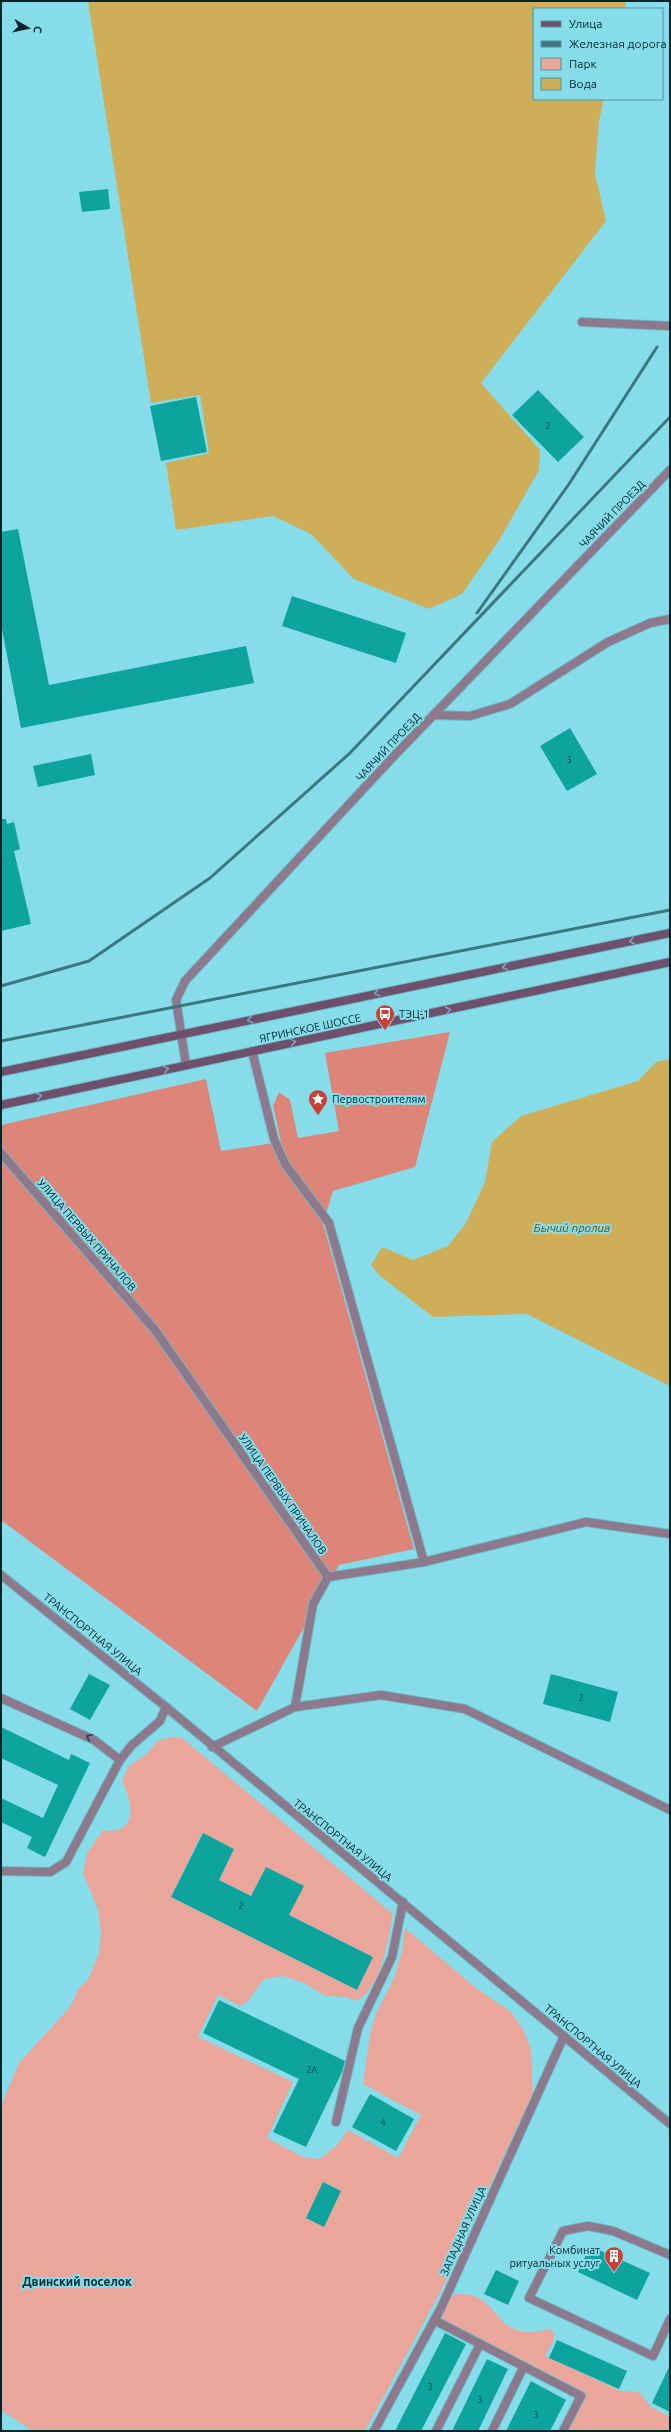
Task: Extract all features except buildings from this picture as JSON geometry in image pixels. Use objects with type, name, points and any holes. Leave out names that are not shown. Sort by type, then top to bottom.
[{"type":"main road","name":"ЯГРИНСКОЕ ШОССЕ","points":[[1,1072],[670,933]]},
{"type":"main road","name":"ЯГРИНСКОЕ ШОССЕ","points":[[1,1105],[670,962]]},
{"type":"street","points":[[582,322],[670,326]]},
{"type":"street","name":"ЧАЯЧИЙ ПРОЕЗД","points":[[186,1065],[180,1034],[176,1000],[185,981],[434,715],[670,470]]},
{"type":"street","points":[[434,715],[470,716],[510,704],[608,642],[650,623],[670,619]]},
{"type":"street","points":[[252,1051],[274,1139],[282,1157],[329,1223],[424,1562]]},
{"type":"street","name":"УЛИЦА ПЕРВЫХ ПРИЧАЛОВ","points":[[1,1153],[155,1330],[328,1577]]},
{"type":"street","points":[[295,1707],[313,1604],[328,1577],[424,1562],[586,1522],[670,1534]]},
{"type":"street","name":"ТРАНСПОРТНАЯ УЛИЦА","points":[[1,1575],[166,1706],[212,1746],[403,1902],[670,2124]]},
{"type":"street","points":[[212,1746],[295,1707],[381,1695],[465,1709],[670,1810]]},
{"type":"street","points":[[1,1698],[94,1740],[120,1760]]},
{"type":"street","points":[[1,1871],[50,1872],[66,1862],[120,1760],[132,1745],[160,1722],[166,1706]]},
{"type":"street","points":[[336,2122],[358,2028],[392,1957],[403,1902]]},
{"type":"street","name":"ЗАПАДНАЯ УЛИЦА","points":[[374,2431],[434,2320],[564,2036]]},
{"type":"street","points":[[670,2255],[614,2231],[588,2226],[563,2231],[529,2298],[653,2356],[670,2319]]},
{"type":"street","points":[[434,2320],[581,2396],[563,2431]]},
{"type":"street","points":[[436,2431],[480,2344]]},
{"type":"street","points":[[492,2431],[524,2366]]},
{"type":"green space","points":[[172,1737],[182,1738],[393,1914],[386,1950],[378,1975],[365,1995],[356,2001],[347,1997],[325,1996],[304,1983],[283,1976],[264,1979],[248,2001],[240,2006],[218,1995],[198,2037],[293,2082],[267,2138],[303,2157],[320,2159],[338,2144],[348,2130],[398,2158],[421,2115],[363,2084],[370,2035],[375,2016],[394,1978],[402,1952],[405,1928],[476,1988],[511,2012],[524,2031],[531,2049],[533,2093],[442,2289],[365,2431],[33,2431],[1,2410],[1,2106],[19,2063],[71,2006],[78,1989],[88,1980],[99,1953],[101,1935],[98,1909],[83,1873],[87,1853],[103,1830],[123,1828],[128,1823],[130,1816],[129,1798],[122,1781],[128,1767],[148,1753],[157,1741]],"holes":[[[202,1833],[234,1849],[219,1880],[251,1896],[266,1867],[303,1886],[289,1915],[373,1957],[357,1990],[171,1897]],[[324,2182],[341,2191],[324,2227]]]},
{"type":"green space","points":[[456,2294],[469,2295],[478,2298],[486,2303],[503,2322],[520,2331],[531,2332],[550,2329],[554,2333],[554,2340],[545,2356],[621,2391],[639,2392],[651,2407],[670,2417],[670,2431],[568,2431],[586,2394],[438,2319],[449,2298]]},
{"type":"shaded area","points":[[450,1032],[415,1167],[333,1191],[323,1223],[414,1549],[339,1565],[257,1711],[1,1520],[1,1125],[206,1079],[221,1151],[281,1142],[273,1106],[279,1092],[290,1100],[298,1138],[339,1131],[325,1053]]},
{"type":"water","points":[[88,1],[626,1],[625,8],[533,8],[533,100],[604,100],[599,121],[595,174],[606,221],[481,383],[540,450],[539,470],[500,539],[462,594],[429,609],[354,579],[311,534],[273,516],[176,530],[166,463],[209,453],[200,395],[151,403]]},
{"type":"water","name":"Бычий пролив","points":[[670,1059],[670,1386],[527,1314],[433,1317],[380,1276],[371,1265],[382,1247],[413,1260],[448,1246],[466,1223],[485,1182],[492,1142],[521,1116],[638,1081],[656,1062]]},
{"type":"railway","points":[[477,613],[569,484],[657,347]]},
{"type":"railway","points":[[1,986],[89,961],[210,878],[350,753],[670,417]]},
{"type":"railway","points":[[1,1041],[670,910]]},
{"type":"place","name":"ТЭЦ-1","points":[[385,1031]]},
{"type":"place","name":"Первостроителям","points":[[318,1116]]},
{"type":"place","name":"Комбинат ритуальных услуг","points":[[614,2273]]},
{"type":"district","name":"Двинский поселок","points":[[77,2281]]}]
